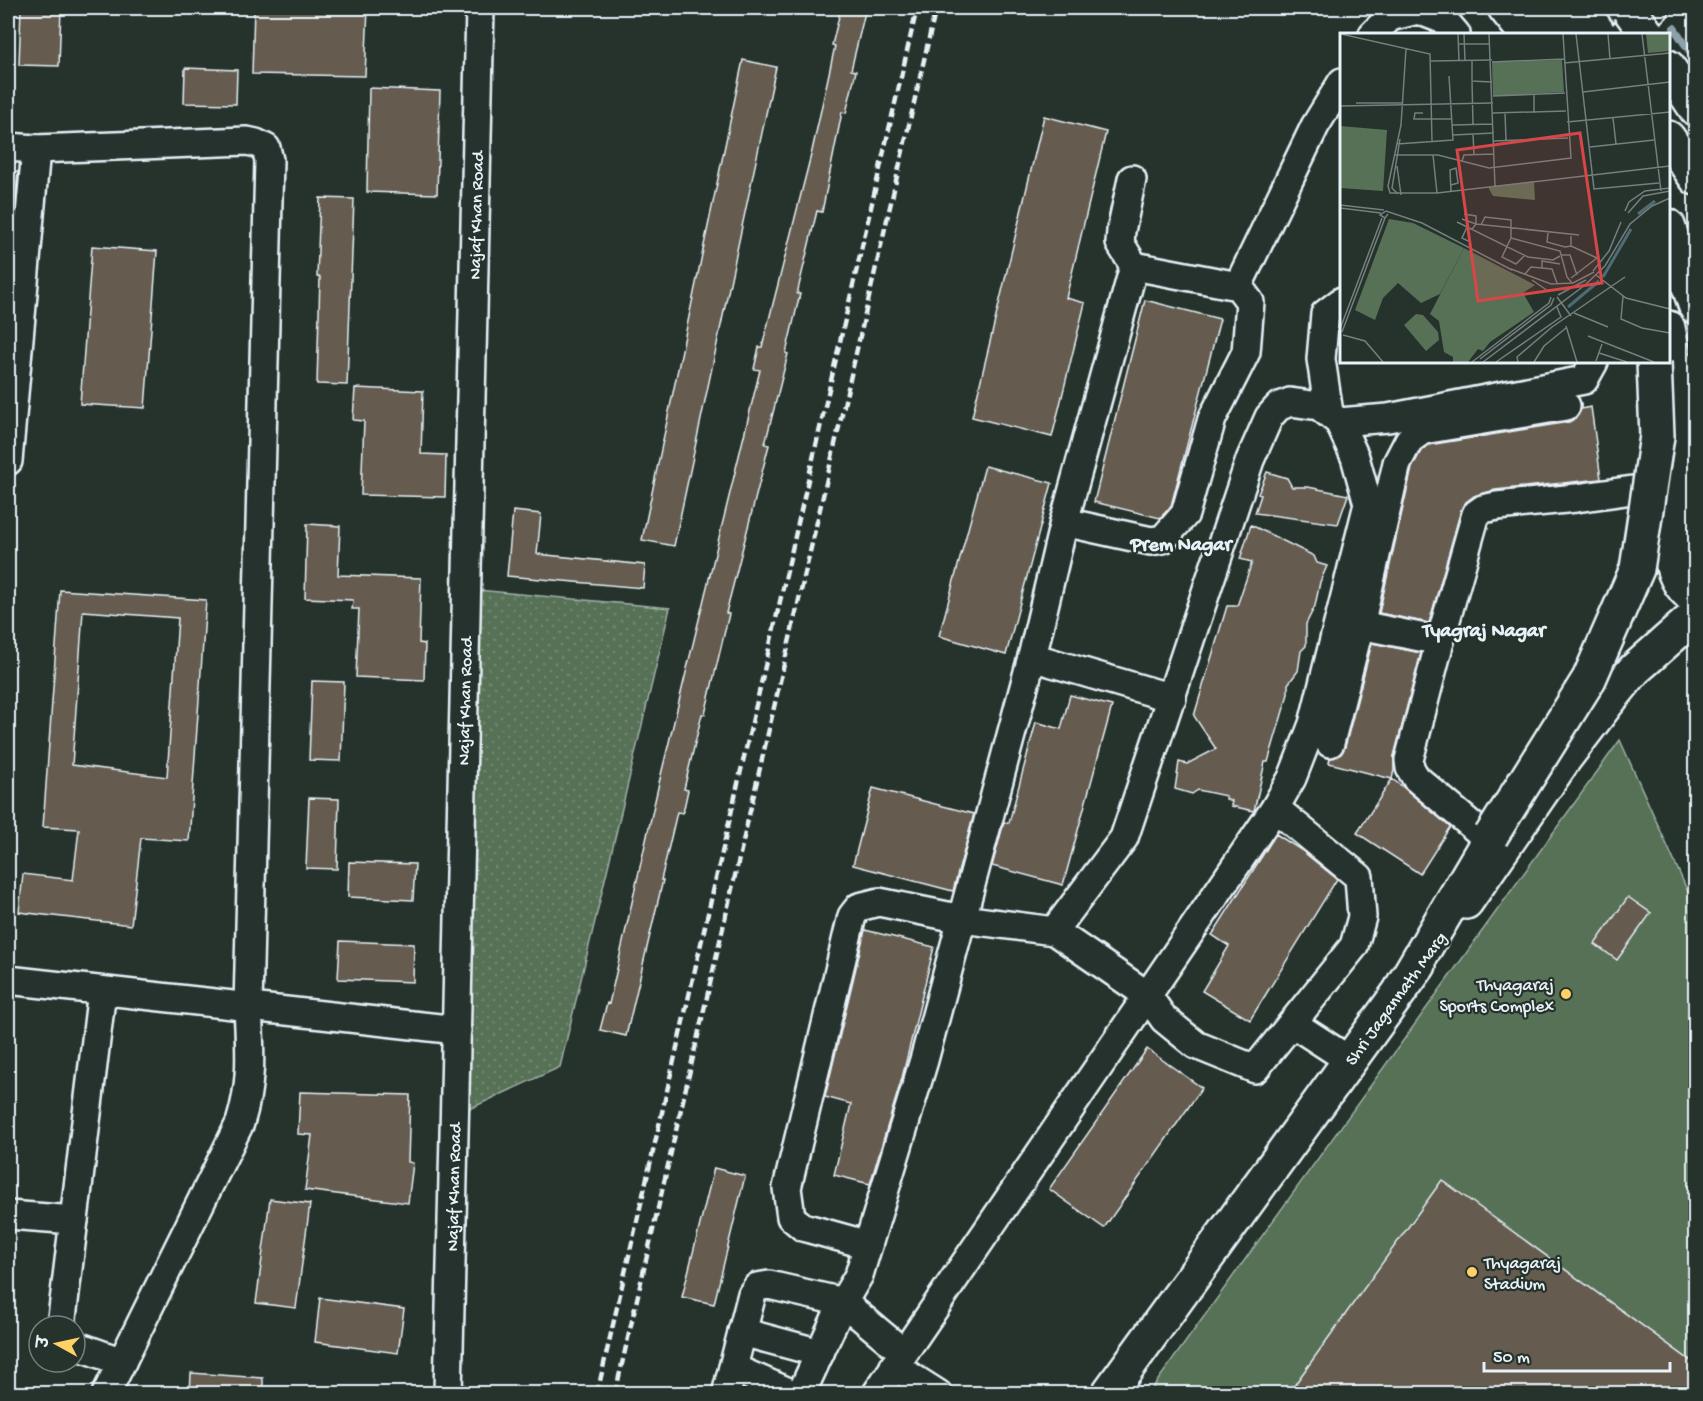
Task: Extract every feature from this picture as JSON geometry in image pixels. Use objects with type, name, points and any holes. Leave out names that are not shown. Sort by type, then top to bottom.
[{"type":"main road","points":[[1505,8],[1525,33]]},
{"type":"main road","points":[[1526,8],[1543,33]]},
{"type":"main road","points":[[1547,8],[1565,33]]},
{"type":"main road","points":[[1581,8],[1598,33]]},
{"type":"main road","points":[[1628,8],[1646,33]]},
{"type":"main road","points":[[1670,70],[1695,109]]},
{"type":"main road","points":[[1670,141],[1695,178]]},
{"type":"main road","points":[[1670,232],[1695,307]]},
{"type":"main road","points":[[1670,338],[1685,413],[1685,502],[1671,540],[1671,560],[1677,579],[1689,595],[1695,598]]},
{"type":"main road","points":[[1402,987],[1490,838],[1589,679],[1637,569],[1657,436],[1654,363]]},
{"type":"main road","name":"Shri Jagannath Marg","points":[[1108,1394],[1402,987],[1488,872],[1565,758],[1634,670],[1695,615]]},
{"type":"street","name":"Najaf Khan Road","points":[[448,1394],[480,8]]},
{"type":"street","points":[[1624,33],[1655,8]]},
{"type":"street","points":[[1374,33],[1390,16],[1418,10],[1444,20],[1455,33]]},
{"type":"street","points":[[1238,286],[1315,126],[1340,84]]},
{"type":"street","points":[[8,147],[36,149],[247,141],[266,148],[269,160],[248,1007],[250,1077],[246,1105],[240,1124],[106,1394]]},
{"type":"street","points":[[8,460],[36,149]]},
{"type":"street","points":[[801,1394],[843,1302],[859,1275],[924,1060],[1032,657],[1064,522],[1134,266],[1120,243],[1120,231],[1132,179]]},
{"type":"street","points":[[1064,522],[1151,541],[1163,539],[1185,514],[1212,419],[1246,352],[1250,302],[1238,286],[1134,266]]},
{"type":"street","points":[[876,1394],[1275,808],[1292,778],[1313,724],[1368,504],[1354,457],[1334,418],[1322,359],[1325,314],[1340,302]]},
{"type":"street","points":[[1054,931],[1124,838],[1250,460],[1269,417],[1278,407],[1290,402],[1318,406],[1334,418],[1388,418],[1584,380],[1593,363]]},
{"type":"street","points":[[1330,743],[1397,463],[1409,440],[1423,430],[1566,406]]},
{"type":"street","points":[[1490,838],[1416,778],[1410,768],[1411,748],[1476,514],[1483,509],[1685,502]]},
{"type":"street","points":[[1360,625],[1440,641]]},
{"type":"street","points":[[1032,657],[1172,698]]},
{"type":"street","points":[[868,1245],[803,1227],[791,1217],[787,1188],[852,916],[859,907],[879,902],[962,919],[1054,931],[1147,995],[1164,1019],[1196,1045],[1255,1069],[1354,946],[1362,917],[1359,877],[1275,808]]},
{"type":"street","points":[[8,980],[457,1030]]},
{"type":"street","points":[[62,1314],[102,991]]},
{"type":"street","points":[[1292,1023],[1349,1060]]},
{"type":"street","points":[[8,1215],[74,1220]]},
{"type":"street","points":[[793,1394],[729,1381],[752,1294],[757,1287],[769,1285],[843,1302],[899,1359],[938,1394]]},
{"type":"street","points":[[742,1332],[820,1353]]},
{"type":"street","points":[[87,1349],[122,1362]]},
{"type":"green space","points":[[467,589],[670,608],[560,1067],[456,1115]]},
{"type":"green space","name":"Thyagaraj Sports Complex","points":[[1620,740],[1688,892],[1695,889],[1695,1393],[1148,1394]]},
{"type":"building","points":[[21,8],[61,8],[59,66],[19,65]]},
{"type":"building","points":[[254,8],[368,8],[365,76],[252,74]]},
{"type":"building","points":[[841,8],[866,8],[851,70],[856,71],[846,113],[842,112],[822,212],[817,211],[797,294],[800,294],[786,353],[788,354],[765,444],[769,445],[726,613],[729,614],[705,714],[702,714],[684,789],[688,790],[683,813],[677,812],[626,1036],[600,1030],[607,1003],[609,1004],[659,783],[760,370],[754,369],[759,347],[762,347],[812,151]]},
{"type":"building","points":[[743,60],[776,67],[674,546],[642,540]]},
{"type":"building","points":[[185,68],[237,70],[236,104],[184,103]]},
{"type":"building","points":[[369,88],[440,91],[437,194],[367,192]]},
{"type":"building","points":[[1044,116],[1106,132],[1066,298],[1085,303],[1052,437],[972,417]]},
{"type":"building","points":[[8,171],[18,172],[11,248],[8,248]]},
{"type":"building","points":[[320,198],[354,199],[347,385],[317,384]]},
{"type":"building","points":[[92,246],[157,251],[145,408],[80,404]]},
{"type":"building","points":[[1145,300],[1220,319],[1171,506],[1160,518],[1094,502]]},
{"type":"building","points":[[355,388],[423,391],[421,454],[446,455],[445,497],[361,495],[364,421],[353,420]]},
{"type":"building","points":[[1591,407],[1601,479],[1495,490],[1474,496],[1461,510],[1429,623],[1379,613],[1412,468],[1421,451],[1429,445],[1569,422],[1576,418],[1581,409]]},
{"type":"building","points":[[985,466],[1052,483],[1006,655],[939,636]]},
{"type":"building","points":[[1267,472],[1287,478],[1292,487],[1308,487],[1348,495],[1338,524],[1255,513],[1261,495],[1258,494]]},
{"type":"building","points":[[513,511],[541,514],[537,554],[645,565],[643,588],[507,576]]},
{"type":"building","points":[[307,524],[340,526],[338,575],[421,578],[419,643],[425,644],[424,680],[356,677],[359,609],[352,609],[353,600],[305,598]]},
{"type":"building","points":[[1251,525],[1314,556],[1317,563],[1327,566],[1320,582],[1315,606],[1306,624],[1306,646],[1301,651],[1298,671],[1288,684],[1288,694],[1268,762],[1265,762],[1254,811],[1231,806],[1232,801],[1226,799],[1226,796],[1198,790],[1192,794],[1175,789],[1179,762],[1187,764],[1216,749],[1194,716],[1227,606],[1237,606],[1252,562],[1240,559]]},
{"type":"building","points":[[60,590],[206,600],[189,841],[141,838],[131,925],[19,912],[23,874],[73,880],[79,829],[43,827]],"holes":[[[83,611],[178,618],[167,777],[72,765]]]},
{"type":"building","points":[[1372,643],[1421,653],[1394,756],[1392,779],[1329,763],[1330,758],[1341,754],[1345,747]]},
{"type":"building","points":[[312,681],[344,682],[341,761],[309,760]]},
{"type":"building","points":[[1070,695],[1112,706],[1063,885],[992,866],[1004,822],[1009,823],[1036,722],[1061,729]]},
{"type":"building","points":[[1392,779],[1450,827],[1420,874],[1357,833]]},
{"type":"building","points":[[873,788],[974,814],[953,891],[853,865]]},
{"type":"building","points":[[309,798],[339,799],[337,869],[306,868]]},
{"type":"building","points":[[1276,834],[1301,850],[1337,879],[1250,1020],[1202,991],[1229,946],[1212,935]]},
{"type":"building","points":[[349,862],[415,864],[413,900],[348,897]]},
{"type":"building","points":[[1628,897],[1651,913],[1617,960],[1595,944]]},
{"type":"building","points":[[865,930],[934,947],[902,1078],[870,1184],[834,1175],[851,1104],[825,1097]]},
{"type":"building","points":[[340,941],[414,944],[413,982],[338,979]]},
{"type":"building","points":[[1147,1049],[1202,1088],[1104,1228],[1049,1189]]},
{"type":"building","points":[[300,1092],[410,1095],[408,1162],[413,1163],[408,1203],[305,1190],[312,1135],[298,1134]]},
{"type":"building","points":[[714,1168],[745,1176],[714,1304],[682,1297]]},
{"type":"building","name":"Thyagaraj Stadium","points":[[1442,1180],[1695,1364],[1695,1394],[1288,1394]]},
{"type":"building","points":[[270,1199],[310,1204],[296,1308],[256,1303]]},
{"type":"building","points":[[320,1298],[404,1309],[398,1353],[315,1342]]},
{"type":"building","points":[[191,1373],[263,1378],[263,1394],[190,1394]]},
{"type":"waterway","points":[[1674,28],[1696,60]]},
{"type":"railway","points":[[597,1394],[917,8]]},
{"type":"railway","points":[[615,1394],[936,8]]},
{"type":"place","name":"Thyagaraj Sports Complex","points":[[1566,994]]},
{"type":"place","name":"Thyagaraj Stadium","points":[[1472,1272]]},
{"type":"district","name":"Prem Nagar","points":[[1181,543]]},
{"type":"district","name":"Tyagraj Nagar","points":[[1484,629]]}]
